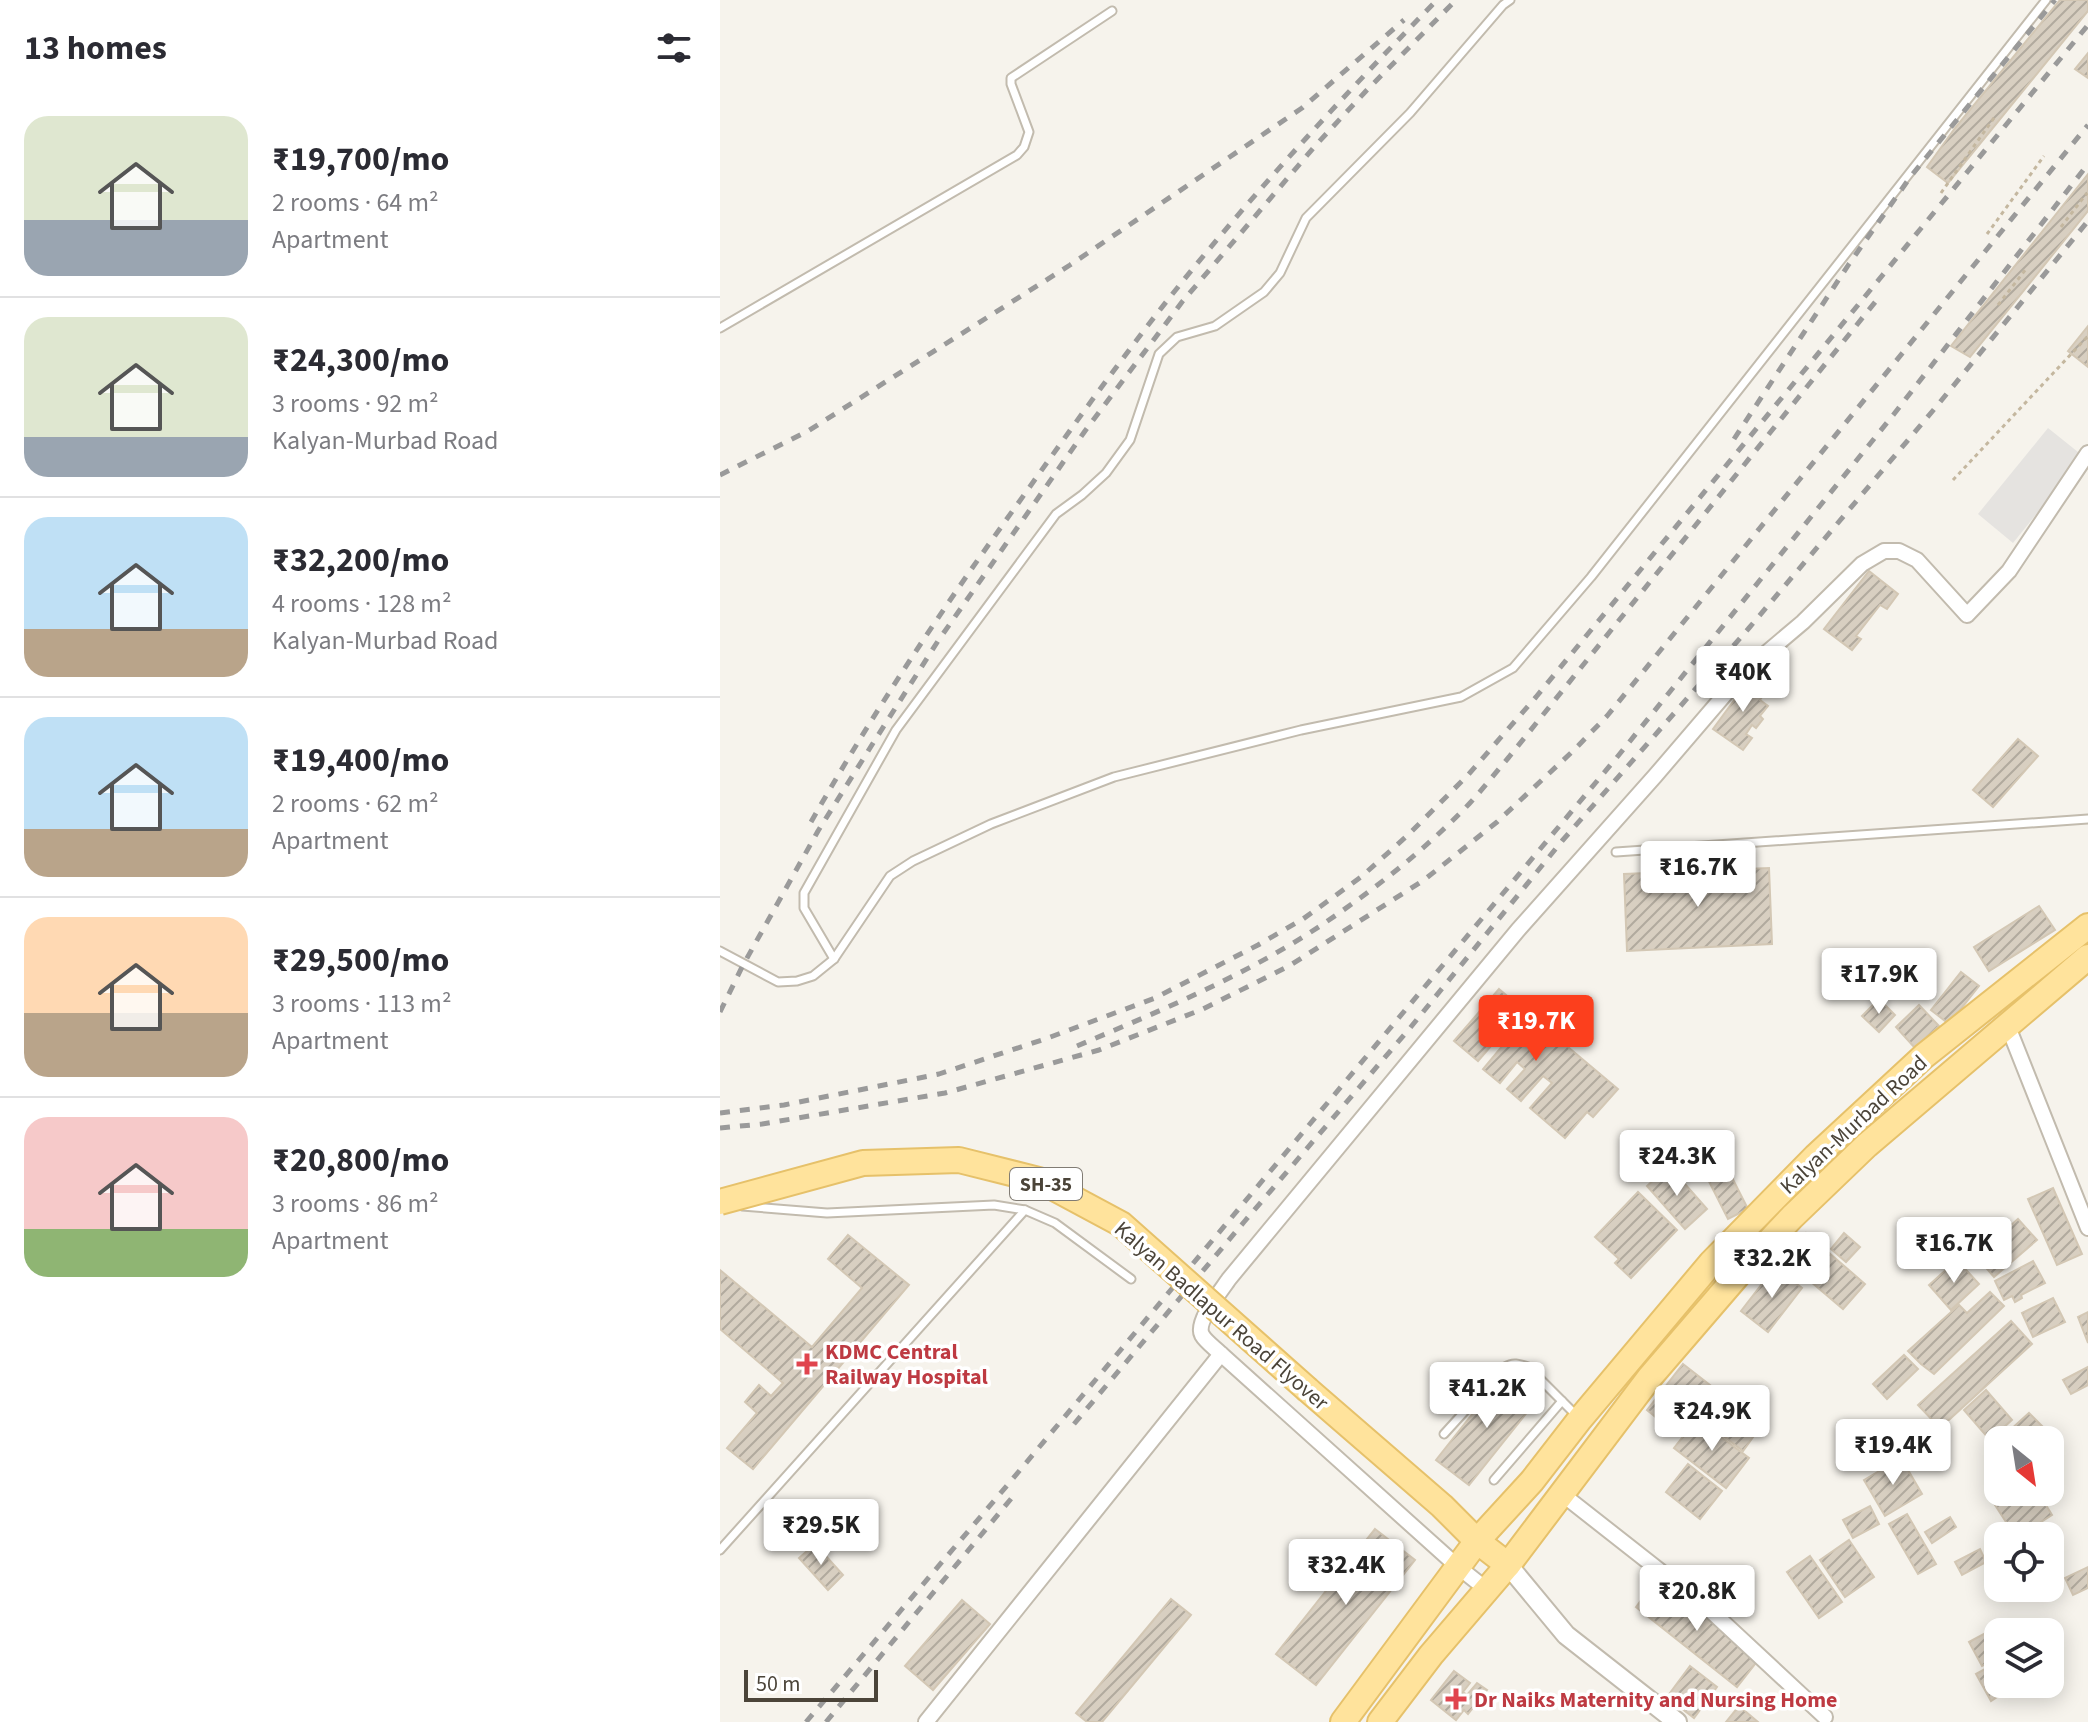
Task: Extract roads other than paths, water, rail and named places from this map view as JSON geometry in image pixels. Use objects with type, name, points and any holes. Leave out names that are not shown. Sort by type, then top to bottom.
[{"type":"main road","name":"Kalyan-Murbad Road","points":[[1343,1722],[1457,1566],[1459,1523],[1532,1481],[1711,1263],[1816,1156],[1924,1056],[2088,926]]},
{"type":"main road","name":"Kalyan-Murbad Road","points":[[1380,1722],[1508,1565],[1650,1377],[1743,1269],[1867,1145],[2088,957]]},
{"type":"main road","name":"Kalyan Badlapur Road Flyover","points":[[720,1203],[863,1163],[959,1160],[1039,1180],[1121,1224],[1459,1523]]},
{"type":"main road","name":"SH-35","points":[[1459,1523],[1508,1565]]},
{"type":"street","points":[[1486,1589],[1221,1354],[1202,1335],[1200,1327],[1203,1319],[1229,1279],[1518,930],[1745,671],[1803,622],[1862,564],[1884,551],[1899,551],[1917,560],[1967,615],[2009,571],[2088,453]]},
{"type":"street","points":[[2007,1024],[2088,1228]]},
{"type":"street","points":[[926,1722],[1221,1354]]},
{"type":"street","points":[[1562,1494],[1711,1611],[1825,1717]]},
{"type":"street","points":[[1508,1565],[1566,1635],[1677,1722]]},
{"type":"lane","points":[[834,959],[804,908],[804,893],[896,730],[1056,514],[1106,473],[1130,440],[1159,354],[1177,337],[1215,326],[1264,292],[1280,273],[1306,218],[1410,113],[1510,0]]},
{"type":"lane","points":[[720,951],[778,982],[813,976],[834,959],[890,876],[913,861],[991,824],[1114,777],[1301,730],[1461,697],[1513,668],[1591,577],[2046,0]]},
{"type":"lane","points":[[720,328],[1017,155],[1024,147],[1029,132],[1011,78],[1112,11]]},
{"type":"lane","points":[[1616,852],[2088,819]]},
{"type":"lane","points":[[720,1203],[827,1213],[994,1205],[1025,1210],[1055,1223],[1131,1279]]},
{"type":"lane","points":[[720,1550],[1025,1210]]},
{"type":"lane","points":[[1444,1434],[1505,1367],[1518,1363],[1528,1367],[1580,1419]]},
{"type":"lane","points":[[1494,1480],[1562,1401]]},
{"type":"railway","points":[[811,822],[937,620],[1131,348],[1201,258],[1266,182],[1437,0]]},
{"type":"railway","points":[[720,1012],[818,831],[875,740],[938,641],[1085,431],[1182,302],[1315,146],[1456,0]]},
{"type":"railway","points":[[1734,439],[1911,176],[2055,0]]},
{"type":"railway","points":[[720,475],[808,431],[1070,265],[1302,108],[1404,20]]},
{"type":"railway","points":[[720,1113],[784,1105],[939,1074],[1045,1039],[1155,998],[1303,919],[1361,877],[1468,775],[1536,697],[2088,25]]},
{"type":"railway","points":[[720,1128],[762,1124],[945,1093],[1099,1050],[1203,1009],[1289,966],[1424,880],[1497,822],[1607,716],[2088,125]]},
{"type":"railway","points":[[806,1722],[1618,756],[1894,414],[2088,164]]},
{"type":"railway","points":[[1074,1424],[1410,1028],[1562,841],[1749,628],[1936,407],[2088,221]]},
{"type":"railway","points":[[1077,1046],[1203,991],[1264,960],[1362,897],[1435,837],[1469,804],[1509,757],[1876,301]]},
{"type":"railway","points":[[826,1722],[1015,1494]]},
{"type":"place","name":"KDMC Central Railway Hospital","points":[[807,1364]]},
{"type":"place","name":"Dr Naiks Maternity and Nursing Home","points":[[1456,1699]]}]
